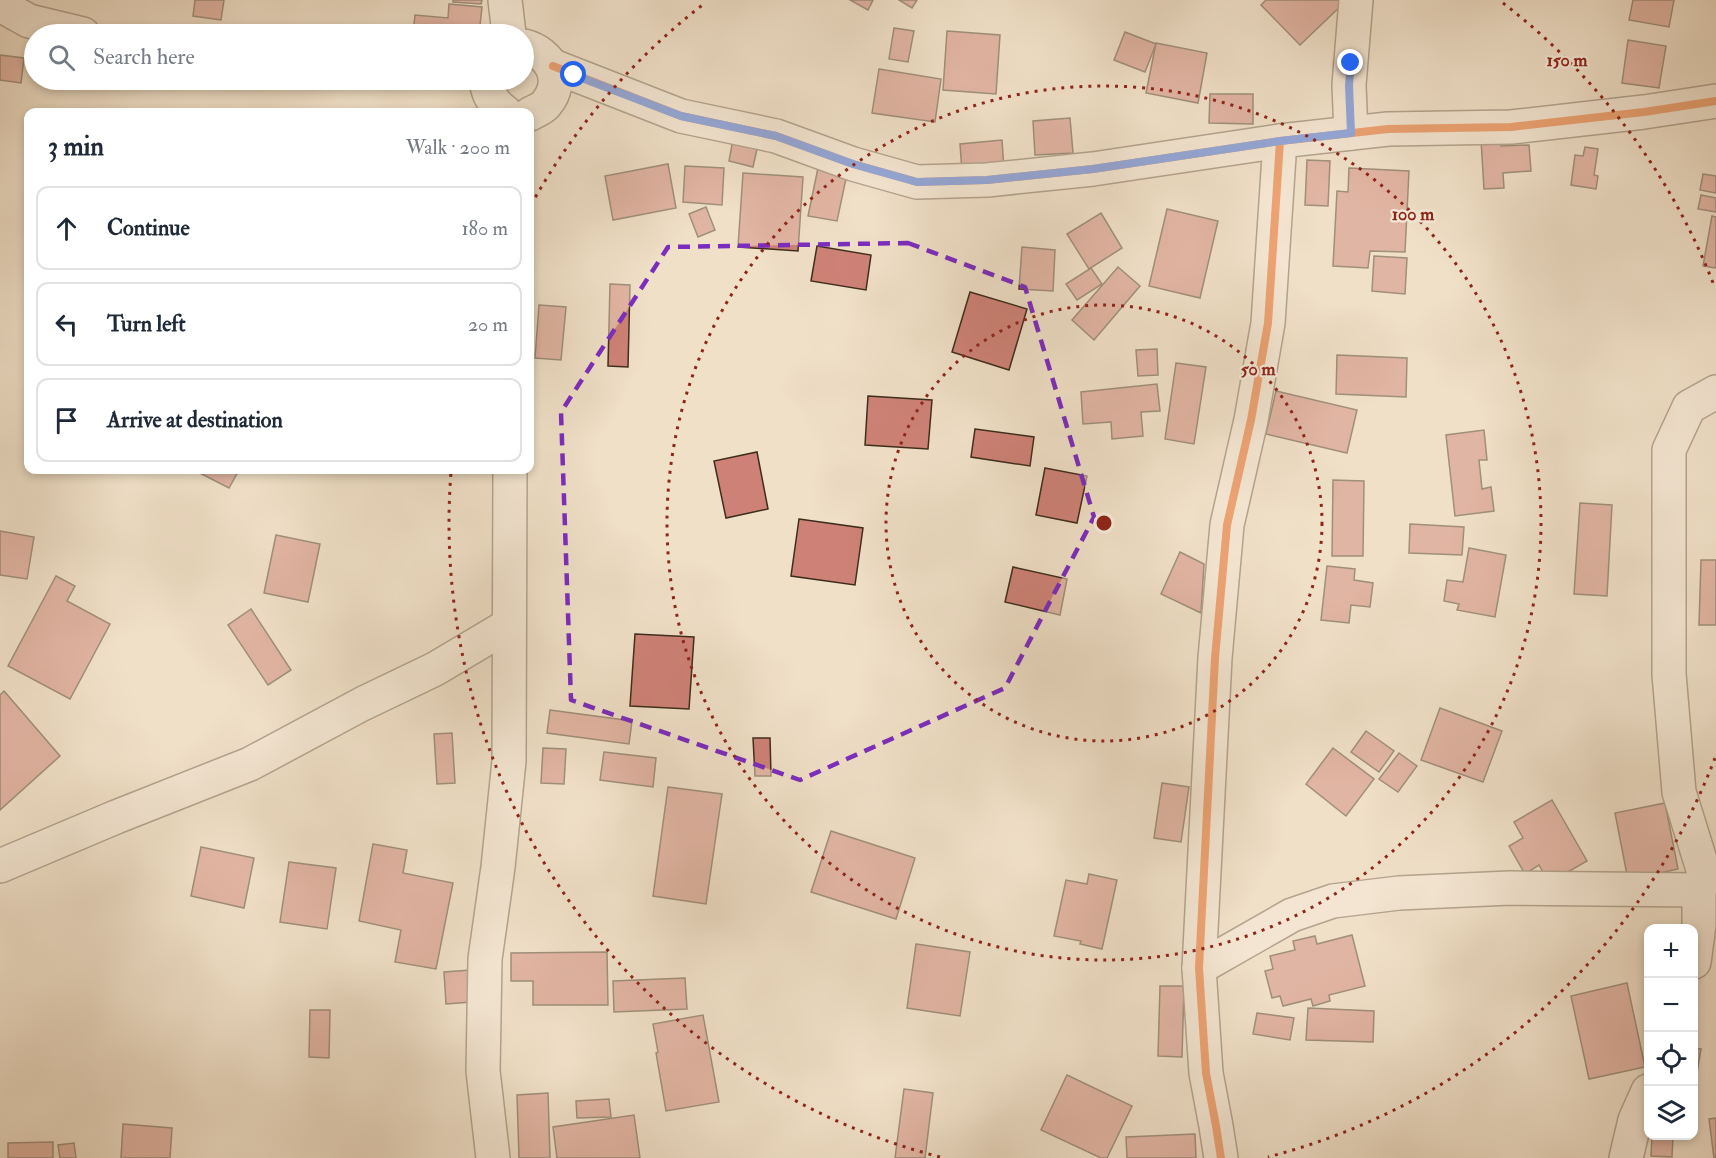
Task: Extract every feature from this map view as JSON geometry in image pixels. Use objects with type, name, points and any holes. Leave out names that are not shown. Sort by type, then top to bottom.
[{"type":"street","points":[[505,0],[508,24]]},
{"type":"street","points":[[1351,133],[1349,85],[1356,0]]},
{"type":"street","points":[[0,5],[29,21],[41,24]]},
{"type":"street","points":[[534,49],[545,56],[553,66],[681,116],[776,136],[853,164],[917,182],[987,180],[1093,169],[1280,141],[1388,129],[1511,127],[1644,112],[1716,101]]},
{"type":"street","points":[[534,112],[545,106],[555,87],[553,66]]},
{"type":"street","points":[[487,90],[500,108]]},
{"type":"street","points":[[1221,1158],[1206,1073],[1199,968],[1215,658],[1227,525],[1251,420],[1268,323],[1280,141]]},
{"type":"street","points":[[1698,937],[1706,880],[1679,792],[1669,674],[1670,450],[1689,407],[1716,392]]},
{"type":"street","points":[[493,1158],[483,1071],[485,959],[498,867],[509,761],[510,474]]},
{"type":"street","points":[[0,866],[250,764],[362,704],[435,669],[509,625]]},
{"type":"street","points":[[1199,968],[1292,915],[1333,901],[1399,893],[1706,880]]},
{"type":"street","points":[[1626,1158],[1635,1120],[1644,1101]]},
{"type":"highlighted area","points":[[908,243],[1025,287],[1094,517],[1005,688],[800,780],[571,700],[561,412],[668,247]]},
{"type":"building","points":[[195,0],[224,0],[221,20],[193,16]]},
{"type":"building","points":[[453,0],[482,0],[481,4],[453,2]]},
{"type":"building","points":[[850,0],[873,0],[868,10]]},
{"type":"building","points":[[899,0],[917,0],[912,8]]},
{"type":"building","points":[[1266,0],[1347,0],[1300,45],[1261,5]]},
{"type":"building","points":[[1633,0],[1674,0],[1669,27],[1629,20]]},
{"type":"building","points":[[449,4],[482,7],[480,24],[414,24],[415,15],[448,18]]},
{"type":"building","points":[[894,28],[914,31],[908,62],[889,59]]},
{"type":"building","points":[[947,31],[1000,35],[996,94],[943,90]]},
{"type":"building","points":[[1125,32],[1156,44],[1145,72],[1114,60]]},
{"type":"building","points":[[1628,40],[1666,46],[1659,88],[1622,83]]},
{"type":"building","points":[[1156,43],[1207,53],[1198,103],[1146,93]]},
{"type":"building","points":[[0,55],[24,58],[21,83],[0,80]]},
{"type":"building","points":[[879,69],[941,79],[935,122],[872,113]]},
{"type":"building","points":[[1210,94],[1253,94],[1253,124],[1209,123]]},
{"type":"building","points":[[1070,118],[1073,153],[1035,155],[1033,121]]},
{"type":"building","points":[[734,134],[759,140],[753,167],[729,161]]},
{"type":"building","points":[[1501,139],[1501,146],[1529,145],[1531,171],[1503,173],[1504,188],[1484,189],[1481,140]]},
{"type":"building","points":[[1002,140],[1004,169],[962,172],[960,144]]},
{"type":"building","points":[[1585,147],[1598,149],[1594,175],[1598,176],[1596,189],[1571,185],[1575,155],[1583,156]]},
{"type":"building","points":[[1307,160],[1330,161],[1328,206],[1305,205]]},
{"type":"building","points":[[668,164],[676,208],[613,220],[605,176]]},
{"type":"building","points":[[685,166],[724,168],[722,205],[683,202]]},
{"type":"building","points":[[818,168],[847,174],[837,221],[808,216]]},
{"type":"building","points":[[1349,168],[1409,171],[1405,252],[1370,251],[1368,268],[1333,266],[1337,191],[1348,192]]},
{"type":"building","points":[[743,173],[803,177],[798,251],[738,247]]},
{"type":"building","points":[[1703,174],[1716,176],[1716,193],[1700,190]]},
{"type":"building","points":[[1701,195],[1716,198],[1716,212],[1698,209]]},
{"type":"building","points":[[706,207],[715,230],[698,237],[689,214]]},
{"type":"building","points":[[1167,209],[1218,221],[1200,298],[1149,286]]},
{"type":"building","points":[[1101,213],[1122,248],[1089,269],[1067,234]]},
{"type":"building","points":[[1712,216],[1716,217],[1716,268],[1703,266]]},
{"type":"building","points":[[817,246],[871,255],[866,290],[811,281]]},
{"type":"building","points":[[1022,247],[1055,250],[1053,291],[1019,289]]},
{"type":"building","points":[[1374,256],[1407,258],[1405,294],[1372,291]]},
{"type":"building","points":[[1118,267],[1140,286],[1094,340],[1072,320]]},
{"type":"building","points":[[1091,268],[1102,284],[1077,300],[1066,284]]},
{"type":"building","points":[[610,284],[630,285],[628,367],[608,366]]},
{"type":"building","points":[[970,292],[1027,309],[1009,370],[952,352]]},
{"type":"building","points":[[539,305],[566,307],[561,360],[535,358]]},
{"type":"building","points":[[1157,349],[1158,375],[1138,376],[1136,350]]},
{"type":"building","points":[[1337,355],[1407,358],[1406,397],[1336,394]]},
{"type":"building","points":[[1176,363],[1206,367],[1194,444],[1165,439]]},
{"type":"building","points":[[1157,384],[1160,411],[1141,412],[1143,436],[1112,439],[1111,422],[1083,424],[1081,392]]},
{"type":"building","points":[[1276,391],[1357,410],[1347,453],[1266,434]]},
{"type":"building","points":[[868,396],[932,400],[928,449],[865,445]]},
{"type":"building","points":[[975,429],[1034,437],[1030,466],[971,457]]},
{"type":"building","points":[[1484,430],[1487,460],[1479,460],[1482,489],[1491,487],[1494,511],[1455,516],[1446,435]]},
{"type":"building","points":[[757,452],[768,509],[726,518],[714,461]]},
{"type":"building","points":[[1045,468],[1087,476],[1077,523],[1036,515]]},
{"type":"building","points":[[202,474],[237,474],[229,488]]},
{"type":"building","points":[[1333,480],[1364,481],[1363,556],[1332,556]]},
{"type":"building","points":[[1580,503],[1612,505],[1607,596],[1574,594]]},
{"type":"building","points":[[799,519],[863,528],[855,585],[791,576]]},
{"type":"building","points":[[1410,524],[1464,527],[1462,555],[1409,553]]},
{"type":"building","points":[[0,531],[34,537],[27,579],[0,575]]},
{"type":"building","points":[[276,535],[320,544],[308,602],[264,593]]},
{"type":"building","points":[[1469,548],[1506,555],[1495,617],[1457,610],[1459,604],[1444,601],[1447,580],[1463,582]]},
{"type":"building","points":[[1180,552],[1204,564],[1201,613],[1161,594]]},
{"type":"building","points":[[1701,560],[1716,560],[1716,625],[1699,625]]},
{"type":"building","points":[[1327,566],[1355,569],[1354,580],[1373,583],[1370,607],[1351,605],[1349,623],[1321,620]]},
{"type":"building","points":[[1013,567],[1067,579],[1060,615],[1005,602]]},
{"type":"building","points":[[56,576],[75,586],[67,601],[110,624],[70,699],[8,666]]},
{"type":"building","points":[[251,609],[291,670],[268,685],[228,625]]},
{"type":"building","points":[[635,634],[694,637],[689,709],[630,706]]},
{"type":"building","points":[[4,691],[60,756],[0,810],[0,695]]},
{"type":"building","points":[[1440,708],[1502,731],[1483,782],[1421,760]]},
{"type":"building","points":[[550,710],[632,721],[629,744],[547,733]]},
{"type":"building","points":[[1366,731],[1394,751],[1379,772],[1351,752]]},
{"type":"building","points":[[452,733],[455,783],[437,784],[434,734]]},
{"type":"building","points":[[753,738],[770,738],[771,776],[755,776]]},
{"type":"building","points":[[543,748],[566,749],[564,784],[541,783]]},
{"type":"building","points":[[1333,748],[1374,779],[1346,816],[1306,784]]},
{"type":"building","points":[[604,752],[656,758],[653,787],[600,780]]},
{"type":"building","points":[[1399,753],[1417,766],[1398,792],[1379,779]]},
{"type":"building","points":[[1162,783],[1189,787],[1181,842],[1154,838]]},
{"type":"building","points":[[668,787],[722,794],[706,904],[653,896]]},
{"type":"building","points":[[1552,800],[1587,861],[1549,883],[1539,865],[1525,874],[1509,846],[1523,838],[1514,822]]},
{"type":"building","points":[[1665,803],[1678,869],[1628,880],[1615,813]]},
{"type":"building","points":[[831,831],[915,858],[896,919],[811,892]]},
{"type":"building","points":[[373,844],[407,850],[403,873],[453,883],[436,969],[395,962],[401,930],[359,921]]},
{"type":"building","points":[[201,847],[254,858],[244,908],[191,896]]},
{"type":"building","points":[[289,862],[336,868],[327,929],[280,922]]},
{"type":"building","points":[[1089,874],[1117,880],[1102,949],[1080,944],[1081,941],[1054,936],[1066,880],[1087,884]]},
{"type":"building","points":[[1352,935],[1365,986],[1329,995],[1330,1001],[1313,1006],[1311,999],[1283,1006],[1280,996],[1272,998],[1265,971],[1273,969],[1270,956],[1295,950],[1293,941],[1315,936],[1317,944]]},
{"type":"building","points":[[916,944],[970,952],[960,1016],[907,1008]]},
{"type":"building","points":[[607,952],[608,1005],[533,1005],[533,981],[511,981],[511,953]]},
{"type":"building","points":[[470,970],[472,1002],[446,1004],[444,972]]},
{"type":"building","points":[[685,978],[687,1009],[614,1012],[613,981]]},
{"type":"building","points":[[1627,983],[1644,1067],[1589,1079],[1571,996]]},
{"type":"building","points":[[1160,986],[1184,986],[1182,1057],[1158,1056]]},
{"type":"building","points":[[1308,1008],[1374,1011],[1373,1042],[1306,1040]]},
{"type":"building","points":[[310,1010],[330,1010],[329,1058],[309,1057]]},
{"type":"building","points":[[1257,1013],[1294,1018],[1290,1040],[1253,1034]]},
{"type":"building","points":[[703,1015],[719,1102],[666,1111],[653,1024]]},
{"type":"building","points":[[1698,1049],[1701,1049],[1698,1067]]},
{"type":"building","points":[[1067,1075],[1132,1106],[1107,1158],[1101,1158],[1041,1130]]},
{"type":"building","points":[[904,1089],[933,1093],[925,1158],[895,1158]]},
{"type":"building","points":[[548,1093],[550,1158],[519,1158],[517,1095]]},
{"type":"building","points":[[609,1099],[611,1117],[577,1118],[576,1101]]},
{"type":"building","points":[[634,1115],[640,1158],[557,1158],[553,1127]]},
{"type":"building","points":[[1716,1118],[1716,1158],[1714,1158],[1709,1119]]},
{"type":"building","points":[[123,1124],[172,1128],[170,1158],[121,1158]]},
{"type":"building","points":[[1195,1134],[1196,1158],[1127,1158],[1126,1137]]},
{"type":"building","points":[[1652,1140],[1673,1140],[1672,1157],[1651,1156]]},
{"type":"building","points":[[53,1142],[53,1158],[8,1158],[8,1143]]},
{"type":"building","points":[[74,1143],[76,1158],[60,1158],[58,1145]]},
{"type":"cycle path","points":[[553,66],[681,116],[776,136],[853,164],[917,182],[987,180],[1093,169],[1280,141],[1388,129],[1511,127],[1644,112],[1716,101]]},
{"type":"cycle path","points":[[1221,1158],[1206,1073],[1199,968],[1215,658],[1227,525],[1251,420],[1268,323],[1280,141]]},
{"type":"route","points":[[574,75],[681,116],[776,136],[853,164],[917,182],[987,180],[1093,169],[1280,141],[1351,133],[1349,85],[1351,63]]}]
